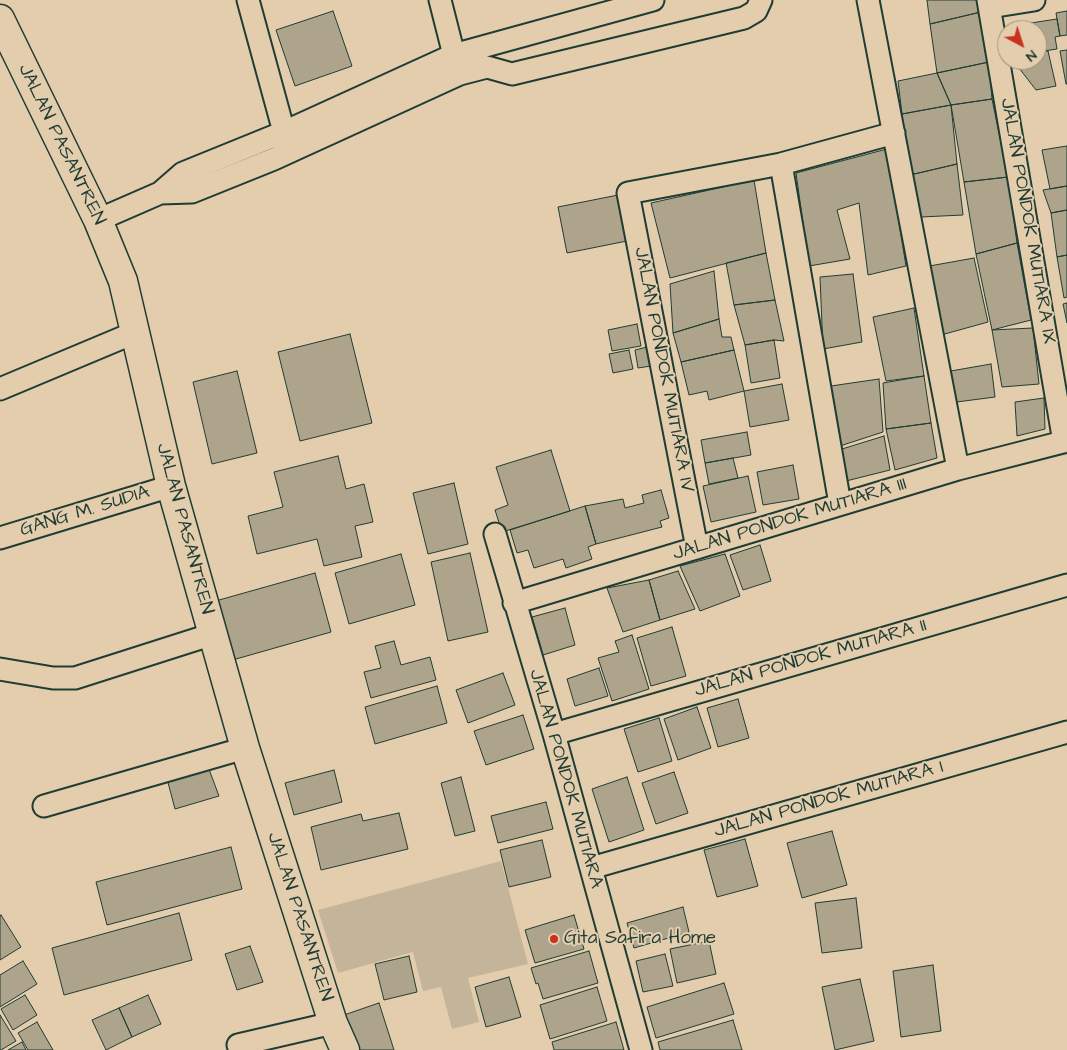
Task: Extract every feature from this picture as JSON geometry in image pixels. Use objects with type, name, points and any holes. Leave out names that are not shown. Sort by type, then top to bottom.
[{"type":"main road","name":"JALAN PASANTREN","points":[[0,18],[98,220],[123,281],[171,486],[245,748],[333,1023],[345,1050]]},
{"type":"street","points":[[248,0],[276,135],[274,159]]},
{"type":"street","points":[[440,0],[456,65]]},
{"type":"street","points":[[98,220],[160,193],[183,173],[276,135],[614,5],[653,0]]},
{"type":"street","points":[[160,193],[192,192],[274,159],[456,65],[487,67],[512,74],[744,18],[756,11],[761,0]]},
{"type":"street","points":[[868,0],[958,469]]},
{"type":"street","points":[[989,3],[1034,0]]},
{"type":"street","name":"JALAN PONDOK MUTIARA IX","points":[[989,3],[1066,441]]},
{"type":"street","points":[[840,504],[781,164],[894,133]]},
{"type":"street","name":"JALAN PONDOK MUTIARA IV","points":[[697,548],[628,193],[781,164]]},
{"type":"street","points":[[0,389],[136,332]]},
{"type":"street","name":"JALAN PONDOK MUTIARA III","points":[[514,602],[958,469],[1066,441]]},
{"type":"street","name":"GANG M. SUDIA","points":[[0,538],[171,486]]},
{"type":"street","name":"JALAN PONDOK MUTIARA","points":[[495,534],[554,734],[641,1050]]},
{"type":"street","name":"JALAN PONDOK MUTIARA II","points":[[554,734],[1067,585]]},
{"type":"street","points":[[0,658],[54,666],[73,665],[211,628]]},
{"type":"street","points":[[0,669],[54,678],[76,678],[211,628]]},
{"type":"street","name":"JALAN PONDOK MUTIARA I","points":[[591,868],[1067,732]]},
{"type":"street","points":[[44,806],[245,748]]},
{"type":"street","points":[[238,1045],[333,1023]]},
{"type":"shaded area","points":[[501,861],[528,964],[468,978],[479,1022],[452,1029],[441,987],[423,991],[413,952],[338,973],[318,910]]},
{"type":"building","points":[[927,0],[977,0],[981,12],[930,24]]},
{"type":"building","points":[[333,11],[352,66],[295,86],[276,30]]},
{"type":"building","points":[[1067,11],[1067,35],[1060,36],[1056,13]]},
{"type":"building","points":[[981,12],[989,62],[937,73],[930,24]]},
{"type":"building","points":[[1057,19],[1060,36],[1055,37],[1057,49],[1047,50],[1047,21]]},
{"type":"building","points":[[1067,50],[1067,84],[1066,84],[1060,51]]},
{"type":"building","points":[[1047,51],[1056,86],[1036,90],[1021,70],[1047,70]]},
{"type":"building","points":[[989,62],[992,99],[951,105],[937,73]]},
{"type":"building","points":[[937,73],[951,105],[902,114],[898,81]]},
{"type":"building","points":[[992,99],[1008,177],[964,182],[951,105]]},
{"type":"building","points":[[951,105],[957,164],[910,175],[902,114]]},
{"type":"building","points":[[1067,146],[1067,186],[1050,189],[1042,150]]},
{"type":"building","points":[[887,149],[906,266],[868,275],[859,203],[837,210],[850,259],[809,266],[796,173]]},
{"type":"building","points":[[957,164],[963,215],[921,217],[910,175]]},
{"type":"building","points":[[1008,177],[1017,243],[976,254],[964,182]]},
{"type":"building","points":[[754,180],[766,253],[670,278],[651,203]]},
{"type":"building","points":[[1067,186],[1067,210],[1051,213],[1043,190]]},
{"type":"building","points":[[618,195],[627,241],[567,253],[558,207]]},
{"type":"building","points":[[1067,210],[1067,255],[1057,257],[1051,213]]},
{"type":"building","points":[[1017,243],[1031,320],[992,330],[976,254]]},
{"type":"building","points":[[766,253],[775,300],[734,305],[726,263]]},
{"type":"building","points":[[1067,255],[1067,297],[1064,298],[1057,257]]},
{"type":"building","points":[[974,258],[988,322],[934,337],[924,267]]},
{"type":"building","points":[[714,271],[719,319],[673,333],[670,284]]},
{"type":"building","points":[[853,274],[862,342],[823,349],[820,277]]},
{"type":"building","points":[[775,300],[784,341],[774,340],[745,345],[734,305]]},
{"type":"building","points":[[1067,303],[1067,323],[1063,304]]},
{"type":"building","points":[[914,308],[924,376],[886,381],[873,317]]},
{"type":"building","points":[[719,319],[722,337],[731,337],[734,350],[681,362],[673,333]]},
{"type":"building","points":[[637,324],[641,346],[612,351],[608,330]]},
{"type":"building","points":[[1033,328],[1039,384],[1002,387],[992,330]]},
{"type":"building","points":[[350,334],[372,423],[300,441],[278,352]]},
{"type":"building","points":[[774,340],[780,378],[751,383],[745,345]]},
{"type":"building","points":[[647,347],[651,366],[638,368],[635,350]]},
{"type":"building","points":[[629,350],[633,369],[613,373],[609,354]]},
{"type":"building","points":[[734,350],[744,391],[709,400],[707,391],[689,395],[681,362]]},
{"type":"building","points":[[991,364],[995,397],[949,403],[945,372]]},
{"type":"building","points":[[237,371],[257,453],[212,464],[193,382]]},
{"type":"building","points":[[924,376],[931,423],[886,429],[883,383]]},
{"type":"building","points":[[879,379],[883,432],[840,446],[831,386]]},
{"type":"building","points":[[782,384],[789,420],[750,427],[744,391]]},
{"type":"building","points":[[1044,398],[1045,429],[1017,436],[1015,402]]},
{"type":"building","points":[[931,423],[937,458],[895,470],[886,429]]},
{"type":"building","points":[[747,432],[751,455],[705,463],[701,440]]},
{"type":"building","points":[[884,436],[890,470],[846,481],[842,449]]},
{"type":"building","points":[[551,450],[570,511],[502,532],[495,510],[508,505],[496,467]]},
{"type":"building","points":[[338,456],[346,489],[364,484],[373,522],[355,526],[362,557],[324,566],[317,539],[257,554],[248,516],[283,507],[274,472]]},
{"type":"building","points":[[733,458],[738,478],[709,484],[705,463]]},
{"type":"building","points":[[793,465],[799,499],[763,505],[757,472]]},
{"type":"building","points":[[748,476],[756,512],[711,522],[703,486]]},
{"type":"building","points":[[454,483],[468,544],[428,554],[413,493]]},
{"type":"building","points":[[661,490],[669,518],[660,521],[662,527],[596,544],[585,506],[623,499],[625,508],[644,503],[642,495]]},
{"type":"building","points":[[585,506],[596,544],[588,547],[592,559],[566,568],[563,559],[534,568],[528,550],[517,553],[510,530]]},
{"type":"building","points":[[760,545],[771,581],[743,590],[730,555]]},
{"type":"building","points":[[470,553],[488,632],[448,641],[431,562]]},
{"type":"building","points":[[401,554],[415,605],[349,624],[335,573]]},
{"type":"building","points":[[725,554],[740,596],[700,611],[680,566]]},
{"type":"building","points":[[678,571],[695,609],[660,620],[649,580]]},
{"type":"building","points":[[315,573],[331,632],[229,661],[212,602]]},
{"type":"building","points":[[649,580],[660,620],[623,632],[607,588]]},
{"type":"building","points":[[565,608],[575,645],[543,655],[532,617]]},
{"type":"building","points":[[672,627],[686,676],[651,686],[637,638]]},
{"type":"building","points":[[632,635],[649,689],[612,701],[598,658],[619,652],[615,641]]},
{"type":"building","points":[[394,641],[401,665],[430,657],[436,680],[371,698],[364,672],[381,668],[375,646]]},
{"type":"building","points":[[599,668],[608,696],[575,706],[567,679]]},
{"type":"building","points":[[503,673],[515,705],[468,723],[456,690]]},
{"type":"building","points":[[437,686],[447,723],[375,744],[365,707]]},
{"type":"building","points":[[738,699],[749,738],[718,747],[707,708]]},
{"type":"building","points":[[697,707],[711,748],[678,760],[664,719]]},
{"type":"building","points":[[523,715],[534,749],[486,765],[474,731]]},
{"type":"building","points":[[659,718],[672,761],[638,772],[624,729]]},
{"type":"building","points":[[207,764],[219,796],[175,809],[166,775]]},
{"type":"building","points":[[334,770],[342,802],[294,815],[285,783]]},
{"type":"building","points":[[674,772],[688,813],[656,824],[642,783]]},
{"type":"building","points":[[461,777],[475,831],[455,836],[441,783]]},
{"type":"building","points":[[627,777],[644,830],[609,842],[592,789]]},
{"type":"building","points":[[546,802],[553,829],[498,843],[491,816]]},
{"type":"building","points":[[399,813],[408,849],[321,870],[311,827],[361,814],[363,821]]},
{"type":"building","points":[[832,831],[847,885],[802,898],[787,843]]},
{"type":"building","points":[[745,839],[758,886],[717,897],[704,850]]},
{"type":"building","points":[[542,840],[551,877],[509,887],[500,850]]},
{"type":"building","points":[[231,847],[242,889],[107,925],[96,882]]},
{"type":"building","points":[[856,898],[862,948],[822,953],[815,903]]},
{"type":"building","points":[[683,907],[689,932],[634,948],[627,923]]},
{"type":"building","points":[[179,913],[192,960],[64,995],[52,948]]},
{"type":"building","name":"Gita Safira Home","points":[[574,915],[584,949],[535,963],[525,930]]},
{"type":"building","points":[[0,916],[21,947],[0,960]]},
{"type":"building","points":[[709,941],[716,974],[677,983],[670,949]]},
{"type":"building","points":[[250,946],[263,982],[237,990],[225,954]]},
{"type":"building","points":[[589,951],[598,983],[543,999],[531,968]]},
{"type":"building","points":[[665,954],[673,986],[643,992],[636,961]]},
{"type":"building","points":[[409,956],[417,992],[384,1000],[375,964]]},
{"type":"building","points":[[23,961],[37,984],[0,1007],[0,975]]},
{"type":"building","points":[[933,965],[941,1031],[901,1037],[893,971]]},
{"type":"building","points":[[509,977],[521,1017],[486,1027],[475,987]]},
{"type":"building","points":[[860,979],[874,1041],[835,1050],[822,987]]},
{"type":"building","points":[[724,983],[734,1014],[656,1038],[647,1007]]},
{"type":"building","points":[[597,987],[607,1021],[550,1039],[540,1005]]},
{"type":"building","points":[[25,995],[37,1015],[13,1030],[1,1009]]},
{"type":"building","points":[[148,995],[161,1024],[132,1037],[119,1008]]},
{"type":"building","points":[[379,1003],[394,1050],[356,1050],[344,1015]]},
{"type":"building","points":[[119,1008],[132,1037],[106,1050],[92,1020]]},
{"type":"building","points":[[0,1015],[16,1041],[1,1050],[0,1050]]},
{"type":"building","points":[[733,1020],[742,1050],[660,1050],[658,1042]]},
{"type":"building","points":[[37,1022],[53,1050],[28,1050],[18,1033]]},
{"type":"building","points":[[616,1022],[624,1050],[554,1050],[552,1042]]},
{"type":"building","points":[[22,1042],[26,1050],[8,1050]]},
{"type":"place","name":"Gita Safira Home","points":[[554,939]]}]
